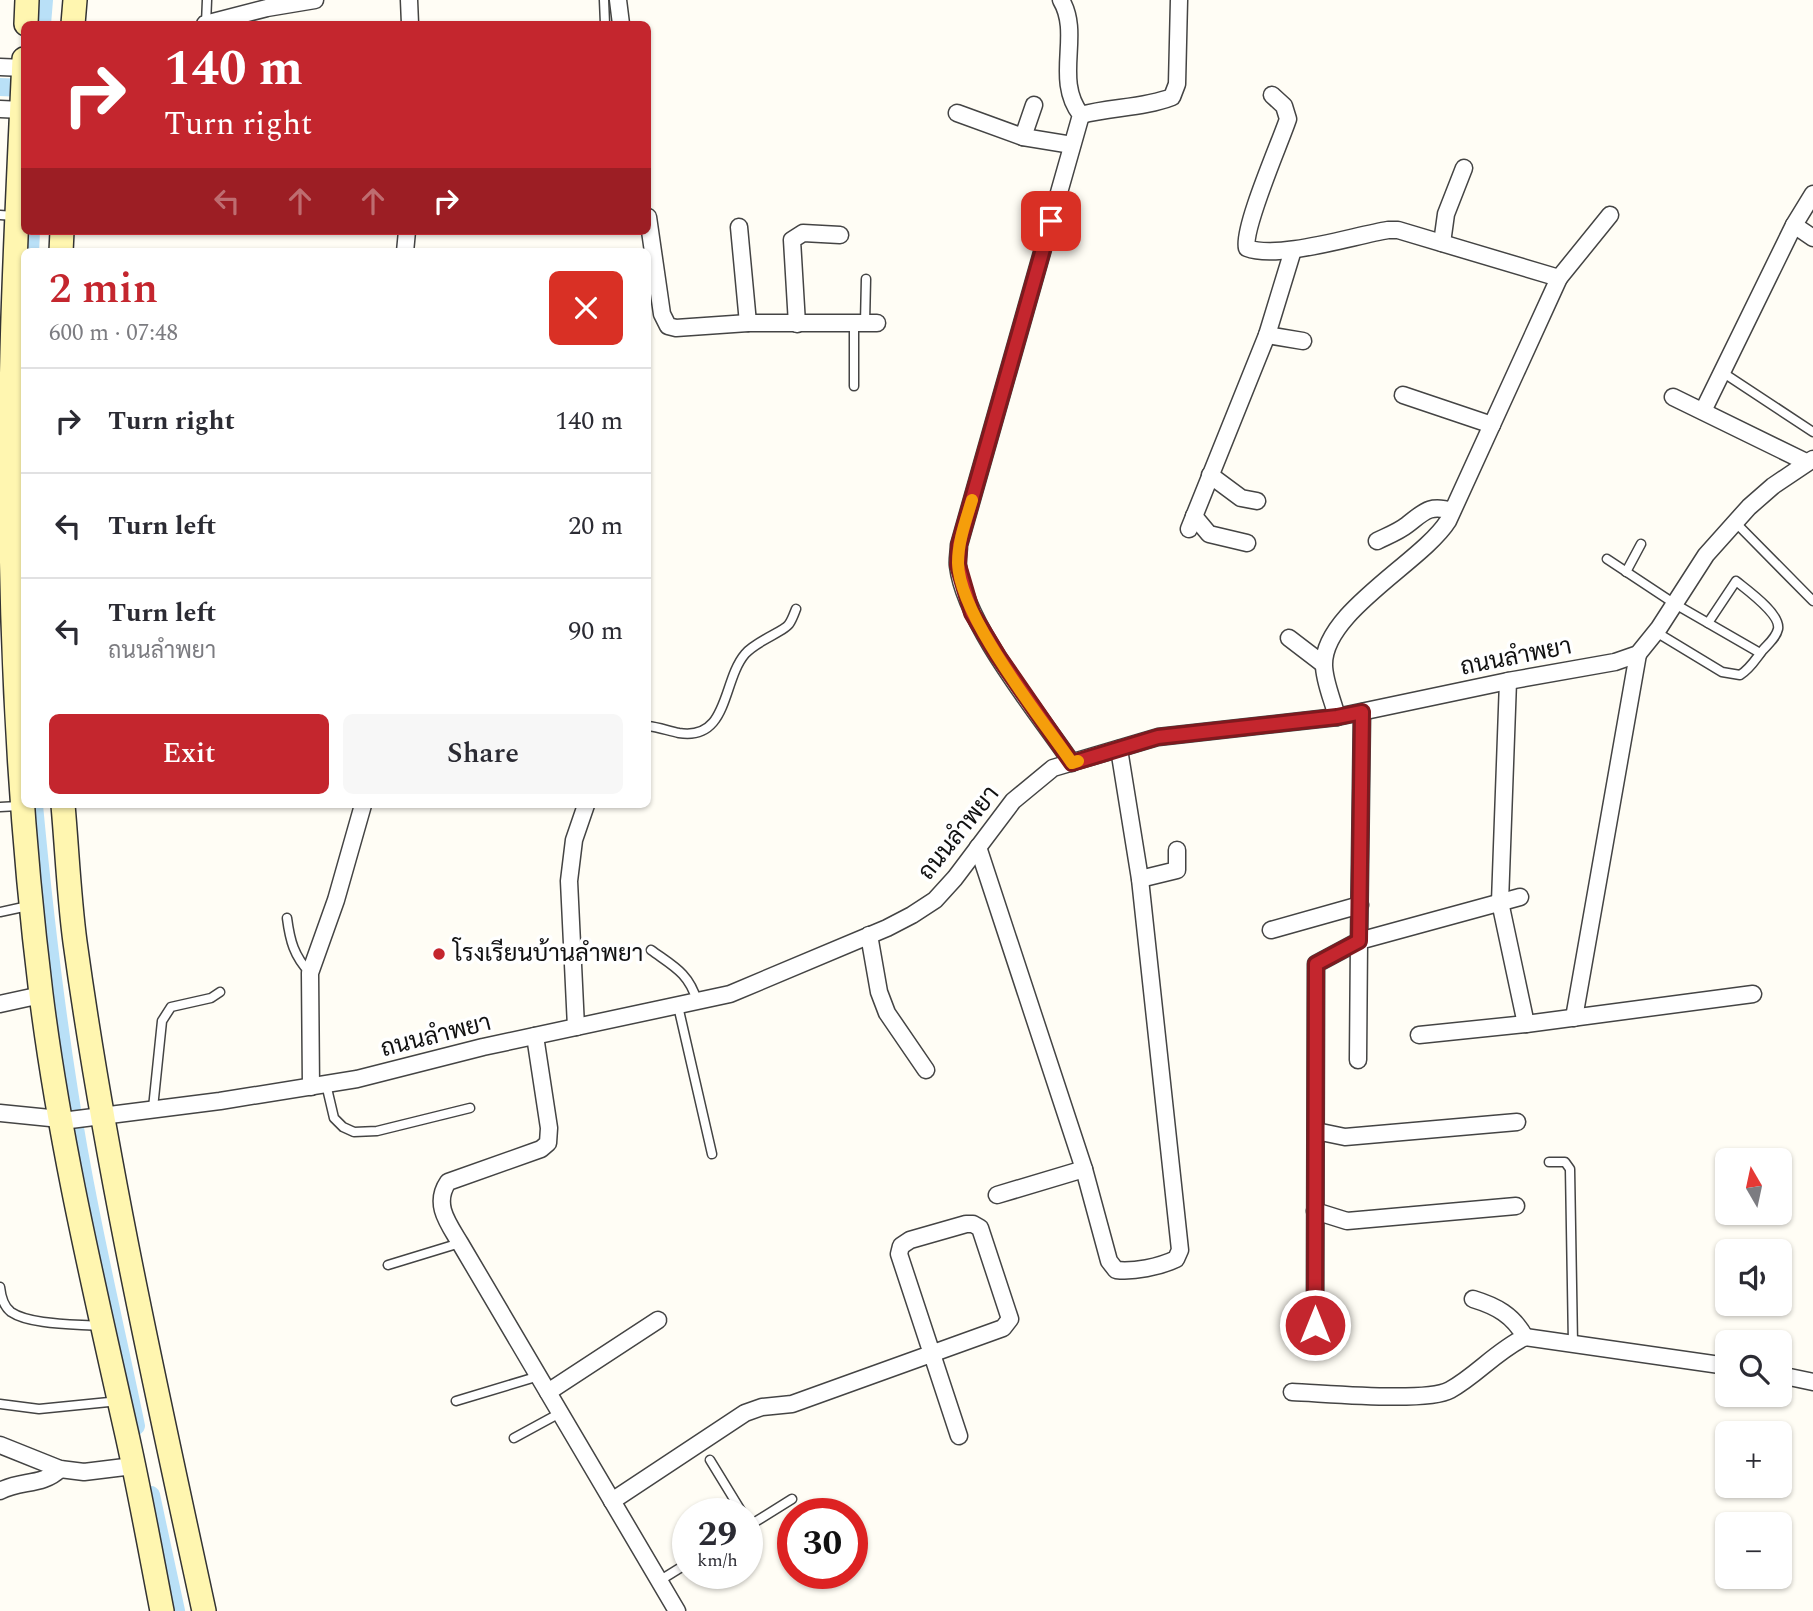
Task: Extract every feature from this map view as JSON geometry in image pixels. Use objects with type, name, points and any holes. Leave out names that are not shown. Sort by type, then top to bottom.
[{"type":"street","points":[[26,21],[27,0]]},
{"type":"street","points":[[74,21],[75,0]]},
{"type":"street","points":[[217,21],[267,8],[315,0]]},
{"type":"street","points":[[409,0],[410,21]]},
{"type":"street","points":[[618,0],[621,21]]},
{"type":"street","points":[[1061,0],[1067,9],[1069,27],[1067,86],[1072,104],[1081,116]]},
{"type":"street","points":[[1081,116],[1172,97],[1177,84],[1179,0]]},
{"type":"street","points":[[0,67],[20,82],[9,215],[5,481],[11,806],[32,905],[41,995],[66,1120],[75,1200],[162,1611]]},
{"type":"street","points":[[1272,95],[1284,106],[1288,119],[1251,221],[1245,242],[1247,248],[1260,253],[1293,250],[1388,230],[1559,278]]},
{"type":"street","points":[[1023,137],[1034,104]]},
{"type":"street","points":[[957,113],[1023,137],[1072,145]]},
{"type":"street","points":[[1072,763],[998,656],[972,613],[958,565],[959,545],[1081,116]]},
{"type":"street","points":[[1441,243],[1446,214],[1464,168]]},
{"type":"street","points":[[1703,411],[1794,225],[1813,194]]},
{"type":"street","points":[[1337,717],[1323,664],[1331,640],[1343,621],[1372,590],[1432,541],[1443,528],[1559,278],[1610,215]]},
{"type":"street","points":[[1794,225],[1813,238]]},
{"type":"street","points":[[739,227],[748,323]]},
{"type":"street","points":[[797,324],[792,240],[803,233],[841,234]]},
{"type":"street","points":[[651,235],[662,314],[668,326],[676,328],[748,323],[866,323]]},
{"type":"street","points":[[1247,543],[1209,534],[1191,523],[1267,335],[1293,250]]},
{"type":"street","points":[[1267,335],[1303,341]]},
{"type":"street","points":[[1403,395],[1492,425]]},
{"type":"street","points":[[1574,1018],[1638,654],[1656,632],[1706,555],[1735,522],[1773,486],[1809,461],[1673,397]]},
{"type":"street","points":[[1210,475],[1241,498],[1257,501]]},
{"type":"street","points":[[1377,541],[1408,525],[1416,516],[1427,510],[1439,507],[1452,512]]},
{"type":"street","points":[[1289,638],[1323,664]]},
{"type":"street","name":"ถนนลำพยา","points":[[0,1113],[66,1120],[220,1101],[357,1079],[535,1036],[730,994],[869,935],[912,915],[935,900],[1013,801],[1053,768],[1158,737],[1337,717],[1508,681],[1615,662],[1638,654]]},
{"type":"street","points":[[1508,681],[1500,902],[1526,1024]]},
{"type":"street","points":[[1358,1060],[1362,712]]},
{"type":"street","points":[[978,847],[1084,1169],[1109,1261],[1116,1270],[1125,1271],[1168,1263],[1176,1259],[1180,1250],[1140,879],[1119,749]]},
{"type":"street","points":[[63,808],[75,940],[98,1116],[204,1611]]},
{"type":"street","points":[[318,1085],[310,973],[336,900],[362,808]]},
{"type":"street","points":[[576,1027],[569,881],[574,840],[585,808]]},
{"type":"street","points":[[1140,879],[1177,870],[1177,850]]},
{"type":"street","points":[[1315,1325],[1316,964],[1359,941],[1520,897]]},
{"type":"street","points":[[1271,930],[1360,905]]},
{"type":"street","points":[[869,935],[879,992],[887,1013],[926,1070]]},
{"type":"street","points":[[1419,1035],[1526,1024],[1753,994]]},
{"type":"street","points":[[0,1004],[41,995]]},
{"type":"street","points":[[535,1036],[549,1128],[548,1143],[541,1149],[448,1182],[442,1190],[443,1213],[677,1611]]},
{"type":"street","points":[[1315,1131],[1345,1137],[1517,1122]]},
{"type":"street","points":[[997,1195],[1084,1169]]},
{"type":"street","points":[[1315,1211],[1348,1221],[1516,1206]]},
{"type":"street","points":[[612,1501],[745,1413],[762,1407],[792,1404],[932,1355],[1003,1328],[1010,1320],[980,1228],[973,1224],[910,1240],[901,1246],[899,1254],[932,1355],[959,1436]]},
{"type":"street","points":[[1472,1299],[1508,1314],[1525,1337]]},
{"type":"street","points":[[548,1392],[658,1320]]},
{"type":"street","points":[[1292,1392],[1412,1396],[1447,1392],[1506,1346],[1525,1337],[1715,1364]]},
{"type":"street","points":[[1792,1377],[1813,1381]]},
{"type":"street","points":[[0,1445],[60,1469],[84,1472],[133,1466]]},
{"type":"street","points":[[0,1491],[15,1485],[48,1479],[60,1469]]},
{"type":"lane","points":[[206,21],[207,0]]},
{"type":"lane","points":[[604,0],[605,21]]},
{"type":"lane","points":[[854,386],[866,323],[866,279]]},
{"type":"lane","points":[[1722,372],[1813,432]]},
{"type":"lane","points":[[1735,522],[1813,601]]},
{"type":"lane","points":[[1626,572],[1641,544]]},
{"type":"lane","points":[[1607,559],[1675,604],[1760,653]]},
{"type":"lane","points":[[1656,632],[1722,673],[1741,675],[1752,666],[1774,638],[1779,627],[1777,620],[1765,606],[1736,581],[1708,623]]},
{"type":"lane","points":[[651,727],[680,733],[698,733],[708,729],[719,716],[743,656],[755,644],[788,626],[796,609]]},
{"type":"lane","points":[[0,912],[32,905]]},
{"type":"lane","points":[[287,918],[290,944],[310,973]]},
{"type":"lane","points":[[651,950],[685,975],[692,985],[697,1001]]},
{"type":"lane","points":[[153,1108],[162,1021],[171,1007],[211,998],[220,992]]},
{"type":"lane","points":[[678,1006],[712,1154]]},
{"type":"lane","points":[[318,1085],[334,1118],[343,1127],[354,1132],[377,1131],[470,1108]]},
{"type":"lane","points":[[1549,1162],[1565,1162],[1570,1169],[1573,1344]]},
{"type":"lane","points":[[388,1265],[460,1242]]},
{"type":"lane","points":[[0,1287],[2,1301],[10,1311],[32,1320],[102,1326]]},
{"type":"lane","points":[[456,1401],[539,1376]]},
{"type":"lane","points":[[0,1404],[39,1409],[119,1401]]},
{"type":"lane","points":[[514,1438],[560,1413]]},
{"type":"lane","points":[[710,1460],[733,1498]]},
{"type":"lane","points":[[659,1581],[672,1573]]},
{"type":"waterway","points":[[42,21],[44,0]]},
{"type":"waterway","points":[[0,87],[21,88]]},
{"type":"waterway","points":[[30,248],[31,235]]},
{"type":"waterway","points":[[34,808],[54,984],[76,1133],[136,1426]]},
{"type":"waterway","points":[[151,1495],[176,1611]]},
{"type":"slow traffic","points":[[972,500],[959,545],[958,565],[972,613],[998,656],[1072,763],[1078,761]]},
{"type":"place","name":"โรงเรียนบ้านลำพยา","points":[[439,954]]},
{"type":"route","points":[[1051,221],[959,545],[958,565],[972,613],[998,656],[1072,763],[1158,737],[1362,712],[1359,941],[1316,964],[1315,1325]]}]
